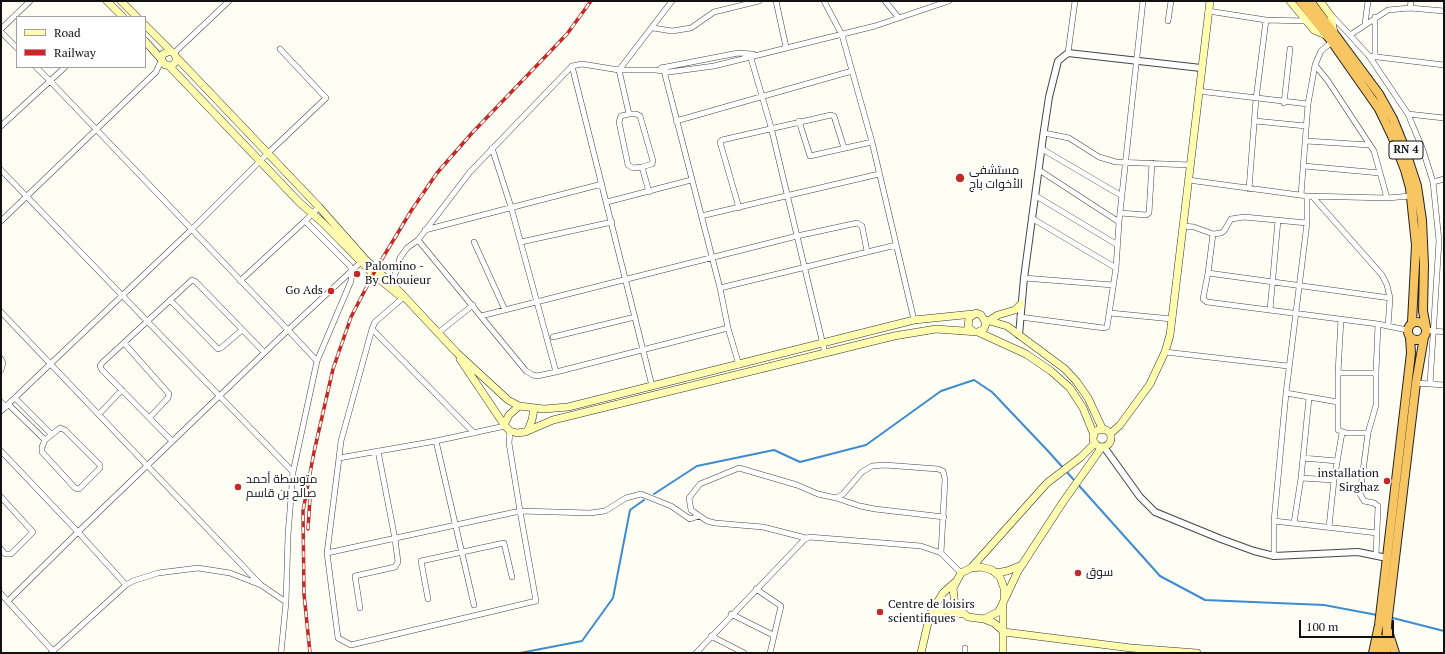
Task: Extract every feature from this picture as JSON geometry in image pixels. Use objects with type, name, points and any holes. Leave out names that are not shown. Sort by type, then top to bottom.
[{"type":"highway","name":"RN 4","points":[[1300,1],[1368,78],[1387,107],[1409,160],[1417,186],[1422,220],[1424,265],[1423,311],[1427,331],[1416,383],[1392,589],[1383,625]]},
{"type":"highway","name":"RN 4","points":[[1310,1],[1331,37],[1371,96],[1386,122],[1405,170],[1411,196],[1416,257],[1412,322]]},
{"type":"highway","points":[[1420,321],[1427,331],[1417,340],[1409,334],[1412,322],[1420,321]]},
{"type":"highway","name":"RN 4","points":[[1386,653],[1383,625],[1383,586],[1411,353],[1409,334]]},
{"type":"highway","points":[[1374,653],[1383,625]]},
{"type":"highway","points":[[1383,625],[1394,653]]},
{"type":"main road","points":[[107,1],[120,16]]},
{"type":"main road","points":[[121,1],[136,16]]},
{"type":"main road","points":[[1110,434],[1120,425],[1150,384],[1165,352],[1172,319],[1198,91],[1210,1]]},
{"type":"main road","points":[[1290,1],[1306,21],[1318,32],[1331,37],[1333,23],[1328,11],[1320,1]]},
{"type":"main road","points":[[146,26],[318,207],[365,259],[392,284],[457,353],[508,400],[519,406],[534,409],[568,407],[824,344],[914,320],[973,314],[982,315],[988,320],[1007,326],[1065,370],[1077,382],[1088,398],[1103,430],[1110,434]]},
{"type":"main road","points":[[146,42],[161,60],[312,213],[388,288],[404,297]]},
{"type":"main road","points":[[161,60],[165,52],[174,54]]},
{"type":"main road","points":[[169,67],[174,65],[174,54]]},
{"type":"main road","points":[[457,353],[507,427],[517,433],[553,420],[921,330],[936,329],[975,332],[984,329],[988,320],[998,315],[1015,310],[1021,304]]},
{"type":"main road","points":[[973,314],[968,321],[968,327],[975,332],[1026,354],[1052,371],[1070,388],[1083,408],[1094,435],[1095,443]]},
{"type":"main road","points":[[507,427],[509,415],[519,406]]},
{"type":"main road","points":[[528,430],[534,409]]},
{"type":"main road","points":[[1094,435],[1098,431],[1103,430]]},
{"type":"main road","points":[[930,614],[946,610],[963,614],[973,619],[984,619],[998,612],[1022,564],[1062,502],[1103,447],[1111,442],[1110,434]]},
{"type":"main road","points":[[1095,443],[1103,447]]},
{"type":"main road","points":[[921,653],[930,614],[943,593],[962,573],[971,568],[1047,483],[1081,457],[1095,443]]},
{"type":"main road","points":[[996,573],[1007,571],[1022,564]]},
{"type":"main road","points":[[971,568],[987,568],[996,573],[1003,582],[1003,653]]},
{"type":"main road","points":[[954,582],[953,600],[963,614]]},
{"type":"main road","points":[[984,619],[1000,627],[1004,632],[1131,650],[1197,653]]},
{"type":"street","points":[[16,47],[1,30],[30,1]]},
{"type":"street","points":[[174,54],[228,1]]},
{"type":"street","points":[[619,70],[653,28],[672,1]]},
{"type":"street","points":[[653,28],[672,31],[691,28],[714,12],[759,1]]},
{"type":"street","points":[[776,1],[786,47]]},
{"type":"street","points":[[824,1],[842,35],[872,142],[914,320]]},
{"type":"street","points":[[885,1],[898,17]]},
{"type":"street","points":[[663,69],[678,72],[714,66],[750,55],[842,35],[898,17],[928,4],[949,1]]},
{"type":"street","points":[[1068,53],[1075,1]]},
{"type":"street","points":[[1020,317],[1104,328],[1107,327],[1116,268],[1118,222],[1126,162],[1143,1]]},
{"type":"street","points":[[1168,21],[1171,1]]},
{"type":"street","points":[[1365,24],[1368,1]]},
{"type":"street","points":[[1410,8],[1411,1]]},
{"type":"street","points":[[1350,35],[1375,17],[1388,10],[1410,8],[1444,10]]},
{"type":"street","points":[[1208,11],[1266,20],[1306,21]]},
{"type":"street","points":[[1328,11],[1372,57],[1408,114],[1423,150],[1432,182],[1439,241],[1427,331],[1430,384]]},
{"type":"street","points":[[1372,57],[1375,17]]},
{"type":"street","points":[[1249,189],[1256,99],[1266,20]]},
{"type":"street","points":[[1301,195],[1308,104],[1315,65],[1321,51],[1331,37]]},
{"type":"street","points":[[1284,102],[1290,48]]},
{"type":"street","points":[[1,412],[326,98],[280,49]]},
{"type":"street","points":[[392,284],[400,258],[407,248],[418,240],[453,192],[492,148],[572,66],[582,64],[619,70],[656,70],[738,53],[750,55]]},
{"type":"street","points":[[1019,335],[1021,304],[1036,196],[1038,170],[1056,66],[1061,57],[1068,53],[1201,68]]},
{"type":"street","points":[[750,55],[771,127],[786,196],[825,353]]},
{"type":"street","points":[[1372,57],[1444,65]]},
{"type":"street","points":[[156,72],[161,60]]},
{"type":"street","points":[[1315,65],[1328,81],[1376,155],[1388,198]]},
{"type":"street","points":[[572,66],[652,386]]},
{"type":"street","points":[[1,221],[156,72],[169,67]]},
{"type":"street","points":[[37,68],[317,361]]},
{"type":"street","points":[[1,126],[63,68]]},
{"type":"street","points":[[663,69],[720,288],[728,328],[739,365]]},
{"type":"street","points":[[619,70],[629,114]]},
{"type":"street","points":[[676,121],[852,72]]},
{"type":"street","points":[[1198,91],[1308,104]]},
{"type":"street","points":[[636,114],[640,116],[653,161],[642,167],[633,168],[628,165],[618,122],[620,116],[636,114]]},
{"type":"street","points":[[1408,114],[1444,118]]},
{"type":"street","points":[[739,208],[720,141],[771,127],[833,115],[844,148]]},
{"type":"street","points":[[799,121],[808,154],[810,156],[872,142]]},
{"type":"street","points":[[1255,121],[1306,126]]},
{"type":"street","points":[[1044,133],[1069,138],[1099,156],[1116,162],[1152,162],[1190,165]]},
{"type":"street","points":[[1306,141],[1370,145]]},
{"type":"street","points":[[492,148],[512,206],[556,372]]},
{"type":"street","points":[[1042,149],[1122,196]]},
{"type":"street","points":[[1120,213],[1146,215],[1149,213],[1152,162]]},
{"type":"street","points":[[1304,166],[1380,173]]},
{"type":"street","points":[[642,167],[649,192]]},
{"type":"street","points":[[1,170],[26,198],[293,472]]},
{"type":"street","points":[[1038,170],[1118,222]]},
{"type":"street","points":[[701,216],[879,174]]},
{"type":"street","points":[[1432,182],[1444,179]]},
{"type":"street","points":[[607,202],[691,180]]},
{"type":"street","points":[[1188,180],[1313,197],[1388,198],[1411,196]]},
{"type":"street","points":[[425,230],[512,206],[602,184]]},
{"type":"street","points":[[1036,196],[1116,244]]},
{"type":"street","points":[[1274,556],[1274,521],[1288,366],[1307,223],[1307,196]]},
{"type":"street","points":[[1313,197],[1382,275],[1387,285],[1390,298],[1388,326]]},
{"type":"street","points":[[240,281],[305,221],[318,207]]},
{"type":"street","points":[[1183,226],[1194,227],[1213,234],[1221,233],[1229,221],[1234,218],[1244,217],[1307,223]]},
{"type":"street","points":[[1033,219],[1116,268]]},
{"type":"street","points":[[1270,310],[1271,283],[1278,220]]},
{"type":"street","points":[[281,653],[286,602],[288,535],[293,472],[317,361],[351,281],[352,271],[350,266],[305,221]]},
{"type":"street","points":[[521,242],[612,222]]},
{"type":"street","points":[[482,316],[536,301],[797,236],[859,223],[862,226],[867,251]]},
{"type":"street","points":[[1213,234],[1203,299],[1205,301],[1378,324],[1409,334]]},
{"type":"street","points":[[418,240],[526,371],[537,376],[728,328]]},
{"type":"street","points":[[474,242],[505,310]]},
{"type":"street","points":[[720,288],[896,245]]},
{"type":"street","points":[[8,601],[264,352],[362,262]]},
{"type":"street","points":[[1208,273],[1299,287],[1390,298]]},
{"type":"street","points":[[1024,278],[1113,286]]},
{"type":"street","points":[[172,441],[102,370],[100,366],[190,281],[194,281],[264,352]]},
{"type":"street","points":[[339,458],[507,427],[536,601],[351,645],[338,638],[327,553],[341,441],[375,322],[404,297]]},
{"type":"street","points":[[170,300],[218,349],[242,330]]},
{"type":"street","points":[[438,333],[473,305]]},
{"type":"street","points":[[1,312],[261,585],[286,602]]},
{"type":"street","points":[[1110,313],[1172,319]]},
{"type":"street","points":[[553,337],[635,317]]},
{"type":"street","points":[[1329,527],[1334,480],[1342,433],[1338,428],[1338,373],[1341,319]]},
{"type":"street","points":[[1376,555],[1378,506],[1374,503],[1364,501],[1360,494],[1368,433],[1376,405],[1378,324]]},
{"type":"street","points":[[372,329],[474,433]]},
{"type":"street","points":[[1427,331],[1444,332]]},
{"type":"street","points":[[124,343],[169,393],[168,398],[150,417]]},
{"type":"street","points":[[1165,352],[1288,366]]},
{"type":"street","points":[[1,359],[3,363],[1,370]]},
{"type":"street","points":[[1338,373],[1376,373]]},
{"type":"street","points":[[1416,383],[1444,385]]},
{"type":"street","points":[[99,414],[122,390]]},
{"type":"street","points":[[1286,393],[1338,402]]},
{"type":"street","points":[[15,398],[51,434]]},
{"type":"street","points":[[1294,524],[1310,398]]},
{"type":"street","points":[[1,402],[45,440]]},
{"type":"street","points":[[58,428],[63,428],[100,465],[100,468],[80,488],[75,488],[43,454],[42,447],[45,440],[51,434],[58,428]]},
{"type":"street","points":[[1342,433],[1368,433]]},
{"type":"street","points":[[436,441],[454,525],[474,605]]},
{"type":"street","points":[[1103,447],[1140,497],[1155,512],[1240,546],[1274,556],[1358,552],[1387,558]]},
{"type":"street","points":[[1,451],[126,585]]},
{"type":"street","points":[[360,608],[355,576],[395,567],[398,562],[378,451]]},
{"type":"street","points":[[1303,458],[1337,461]]},
{"type":"street","points":[[836,498],[843,494],[862,472],[872,466],[885,465],[938,469],[943,471],[945,475],[944,517],[940,552]]},
{"type":"street","points":[[944,517],[860,506],[739,468],[700,484],[689,498],[690,506],[699,516],[715,523],[763,527],[806,538],[816,537],[921,546],[940,552],[962,573]]},
{"type":"street","points":[[1301,478],[1334,480]]},
{"type":"street","points":[[327,553],[520,511],[590,513],[605,511],[626,498],[641,494],[671,506],[690,519],[699,516]]},
{"type":"street","points":[[1,497],[33,532],[11,554],[5,554],[1,549]]},
{"type":"street","points":[[1274,521],[1377,534]]},
{"type":"street","points":[[696,653],[731,614],[806,538]]},
{"type":"street","points":[[428,599],[421,561],[504,543],[512,577]]},
{"type":"street","points":[[1,594],[52,652],[126,585],[133,581],[158,573],[198,568],[230,573],[261,585]]},
{"type":"street","points":[[756,589],[781,606],[770,653]]},
{"type":"street","points":[[731,614],[774,636]]},
{"type":"street","points":[[711,636],[744,653]]},
{"type":"waterway","points":[[654,494],[697,466],[774,450],[800,462],[866,445],[941,391],[974,380],[992,392],[1048,451],[1160,576],[1205,600],[1324,605],[1377,615]]},
{"type":"waterway","points":[[520,653],[582,641],[613,598],[630,510],[644,500]]},
{"type":"waterway","points":[[1389,617],[1444,631]]},
{"type":"railway","points":[[310,653],[304,594],[303,511],[314,452],[333,369],[351,317],[376,269],[411,211],[437,173],[472,133],[567,34],[591,1]]},
{"type":"railway","points":[[308,529],[310,498]]},
{"type":"place","name":"مستشفى الأخوات باج","points":[[960,178]]},
{"type":"place","name":"Palomino - By Chouieur","points":[[357,274]]},
{"type":"place","name":"Go Ads","points":[[331,291]]},
{"type":"place","name":"installation Sirghaz","points":[[1387,481]]},
{"type":"place","name":"متوسطة أحمد صالح بن قاسم","points":[[238,487]]},
{"type":"place","name":"سوق","points":[[1078,573]]},
{"type":"place","name":"Centre de loisirs scientifiques","points":[[880,612]]}]
